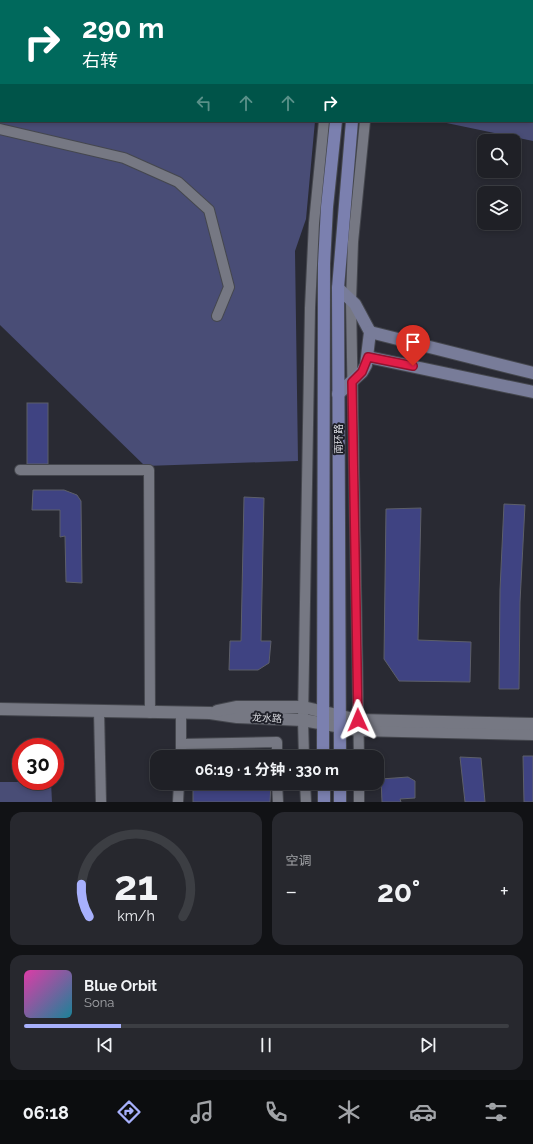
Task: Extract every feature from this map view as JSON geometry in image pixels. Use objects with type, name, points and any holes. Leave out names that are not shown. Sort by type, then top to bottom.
[{"type":"main road","name":"南环路","points":[[323,750],[324,272],[322,206],[336,122]]},
{"type":"main road","name":"南环路","points":[[340,750],[338,288],[350,209],[352,122]]},
{"type":"main road","points":[[338,288],[355,304],[370,332],[368,357],[362,372],[338,394]]},
{"type":"main road","points":[[370,332],[533,373]]},
{"type":"main road","points":[[368,357],[533,392]]},
{"type":"main road","points":[[324,790],[324,802]]},
{"type":"main road","points":[[340,790],[340,802]]},
{"type":"street","points":[[304,750],[303,707],[310,308],[322,206],[324,122]]},
{"type":"street","points":[[359,750],[350,209],[365,122]]},
{"type":"street","points":[[0,129],[124,158],[178,182],[209,210],[229,287],[217,316]]},
{"type":"street","points":[[20,470],[149,470],[150,713]]},
{"type":"street","name":"龙水路","points":[[210,713],[236,707],[303,707],[340,715],[358,725],[533,734]]},
{"type":"street","name":"龙水路","points":[[0,709],[181,714],[210,713],[237,717],[303,720],[340,728],[358,725],[533,724]]},
{"type":"street","points":[[99,711],[101,802]]},
{"type":"street","points":[[181,714],[182,750]]},
{"type":"street","points":[[182,744],[277,742],[277,750]]},
{"type":"street","points":[[178,802],[179,790]]},
{"type":"street","points":[[277,790],[278,802]]},
{"type":"street","points":[[305,790],[306,802]]},
{"type":"street","points":[[359,790],[359,802]]},
{"type":"shaded area","points":[[0,122],[315,122],[306,219],[295,251],[298,461],[145,466],[0,325]]},
{"type":"shaded area","points":[[442,122],[533,122],[533,141],[521,138],[521,134],[499,134]]},
{"type":"shaded area","points":[[0,782],[12,782],[12,790],[51,790],[52,802],[0,802]]},
{"type":"building","points":[[27,403],[48,403],[48,464],[27,464]]},
{"type":"building","points":[[33,490],[64,490],[77,495],[81,501],[82,583],[66,582],[65,536],[60,537],[60,510],[32,510]]},
{"type":"building","points":[[244,497],[264,498],[261,641],[271,641],[269,663],[258,670],[229,670],[230,641],[241,641]]},
{"type":"building","points":[[504,504],[525,505],[520,602],[519,689],[499,689],[500,590]]},
{"type":"building","points":[[421,508],[418,640],[471,642],[470,682],[399,681],[384,659],[386,509]]},
{"type":"building","points":[[523,756],[533,756],[533,802],[524,802]]},
{"type":"building","points":[[460,757],[481,758],[485,802],[465,802]]},
{"type":"building","points":[[408,777],[415,781],[415,798],[400,799],[401,802],[382,802],[381,790],[384,790],[384,779]]},
{"type":"building","points":[[193,790],[271,790],[270,802],[193,802]]},
{"type":"route","points":[[358,720],[352,382],[362,372],[368,357],[413,366]]}]
